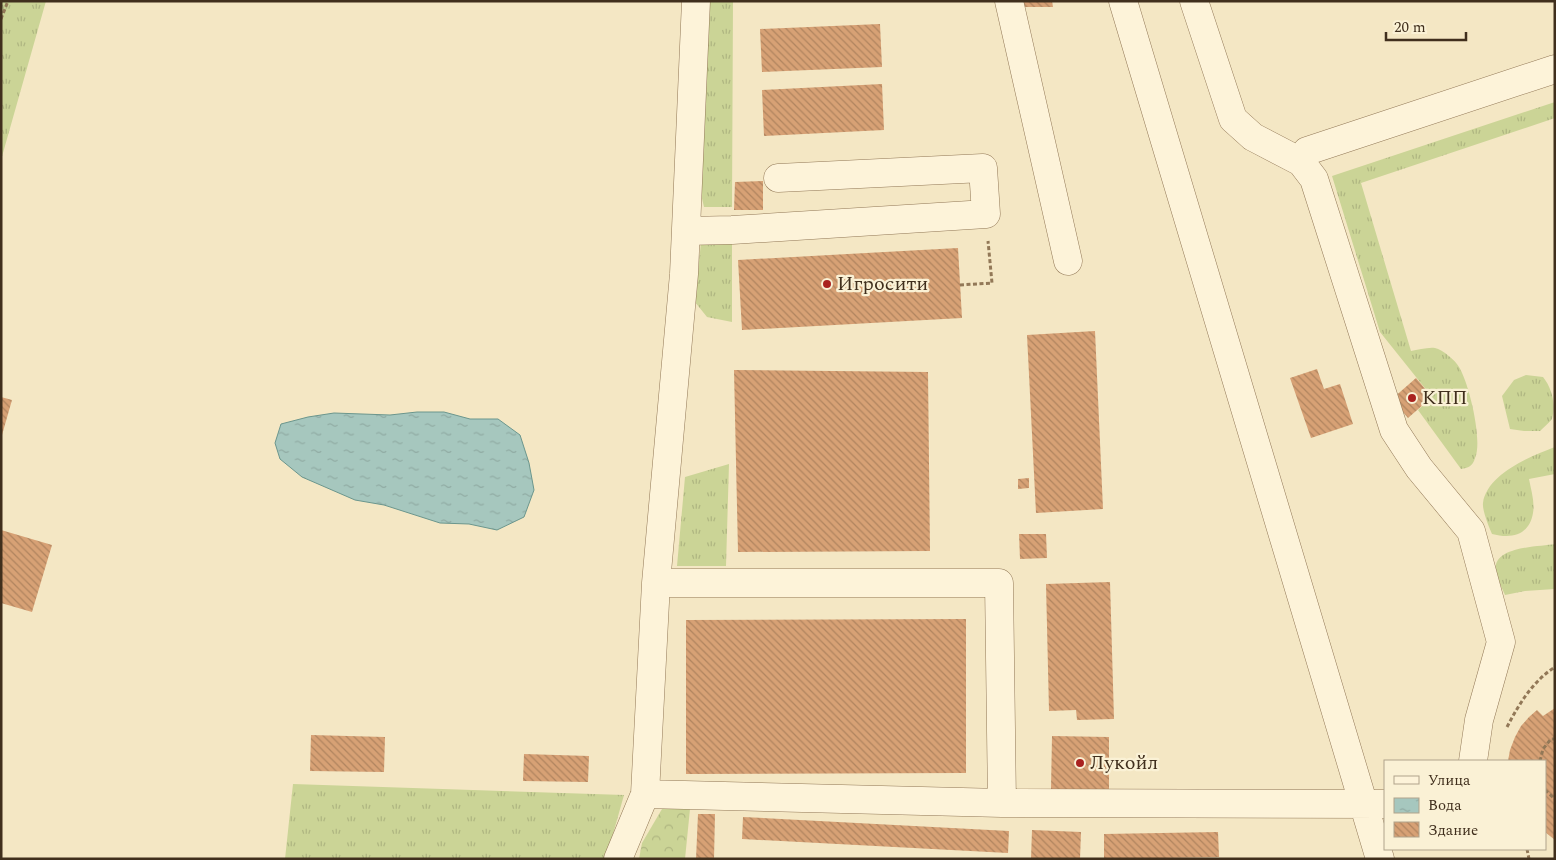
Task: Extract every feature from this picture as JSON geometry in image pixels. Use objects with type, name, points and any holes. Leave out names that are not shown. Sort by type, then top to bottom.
[{"type":"street","points":[[618,859],[645,794],[656,583],[684,274],[696,1]]},
{"type":"street","points":[[1009,1],[1068,261]]},
{"type":"street","points":[[1123,1],[1374,804],[1380,859]]},
{"type":"street","points":[[1194,1],[1233,119],[1253,137],[1301,162],[1314,178],[1394,430],[1419,468],[1471,531],[1501,642],[1479,720],[1473,760]]},
{"type":"street","points":[[1301,162],[1307,151],[1555,69]]},
{"type":"street","points":[[686,231],[732,230],[986,214],[983,168],[778,178]]},
{"type":"street","points":[[656,583],[999,583],[1002,803]]},
{"type":"street","points":[[645,794],[1002,803],[1374,804]]},
{"type":"path","points":[[1,19],[8,1]]},
{"type":"path","points":[[960,285],[992,283],[986,214]]},
{"type":"path","points":[[1505,735],[1508,726],[1526,695],[1543,674],[1555,667]]},
{"type":"path","points":[[1540,760],[1543,749],[1551,739],[1555,739]]},
{"type":"green space","points":[[1,1],[46,1],[1,160]]},
{"type":"green space","points":[[707,1],[733,1],[732,207],[704,207],[696,173]]},
{"type":"green space","points":[[1555,102],[1555,118],[1361,183],[1411,351],[1435,348],[1442,351],[1457,364],[1467,386],[1474,412],[1477,450],[1472,465],[1461,469],[1418,410],[1432,397],[1380,332],[1332,176]]},
{"type":"green space","points":[[732,240],[732,322],[707,317],[695,302],[701,242]]},
{"type":"green space","points":[[1526,375],[1543,377],[1549,386],[1552,396],[1554,408],[1552,419],[1540,431],[1510,429],[1502,396],[1514,380]]},
{"type":"green space","points":[[1555,447],[1555,474],[1529,479],[1533,513],[1528,527],[1512,536],[1492,534],[1483,503],[1486,493],[1493,483],[1501,475],[1523,461]]},
{"type":"green space","points":[[729,464],[726,566],[677,566],[685,477]]},
{"type":"green space","points":[[1555,544],[1555,589],[1525,591],[1505,595],[1496,573],[1496,564],[1500,558],[1508,553],[1527,547]]},
{"type":"green space","points":[[293,784],[624,795],[606,859],[285,859]]},
{"type":"green space","points":[[662,809],[690,809],[685,859],[639,859],[642,843]]},
{"type":"water","points":[[444,412],[470,419],[498,419],[520,435],[529,463],[534,490],[524,517],[497,530],[469,524],[440,523],[384,505],[355,500],[302,477],[280,459],[275,443],[281,424],[308,417],[334,413],[390,415]]},
{"type":"building","points":[[1024,1],[1052,1],[1053,7],[1024,7]]},
{"type":"building","points":[[880,24],[882,67],[762,72],[760,29]]},
{"type":"building","points":[[882,84],[884,130],[764,136],[762,90]]},
{"type":"building","points":[[763,181],[763,210],[734,210],[735,182]]},
{"type":"building","points":[[958,248],[962,318],[742,330],[738,260]]},
{"type":"building","points":[[1095,331],[1103,509],[1036,513],[1027,335]]},
{"type":"building","points":[[1317,369],[1324,389],[1340,384],[1353,424],[1311,438],[1290,378]]},
{"type":"building","points":[[734,370],[928,372],[930,551],[738,552]]},
{"type":"building","name":"КПП","points":[[1416,378],[1432,397],[1408,418],[1392,399]]},
{"type":"building","points":[[1,397],[12,400],[2,435],[1,435]]},
{"type":"building","points":[[1029,478],[1029,488],[1018,489],[1018,479]]},
{"type":"building","points":[[1,530],[52,545],[32,612],[1,603]]},
{"type":"building","points":[[1019,534],[1046,534],[1047,558],[1020,559]]},
{"type":"building","points":[[1110,582],[1114,719],[1077,720],[1076,710],[1049,711],[1046,584]]},
{"type":"building","points":[[966,619],[966,773],[686,774],[686,620]]},
{"type":"building","points":[[1555,708],[1555,840],[1546,833],[1546,760],[1508,760],[1510,750],[1521,726],[1537,710],[1543,716]]},
{"type":"building","points":[[311,735],[385,737],[384,772],[310,771]]},
{"type":"building","name":"Лукойл","points":[[1052,736],[1109,737],[1109,790],[1051,789]]},
{"type":"building","points":[[524,754],[589,756],[588,782],[523,781]]},
{"type":"building","points":[[698,814],[715,814],[714,859],[696,859]]},
{"type":"building","points":[[743,817],[1009,831],[1008,853],[742,839]]},
{"type":"building","points":[[1032,830],[1081,832],[1080,859],[1031,859]]},
{"type":"building","points":[[1218,832],[1219,857],[1104,859],[1104,834]]},
{"type":"place","name":"Игросити","points":[[827,284]]},
{"type":"place","name":"КПП","points":[[1412,398]]},
{"type":"place","name":"Лукойл","points":[[1080,763]]}]
